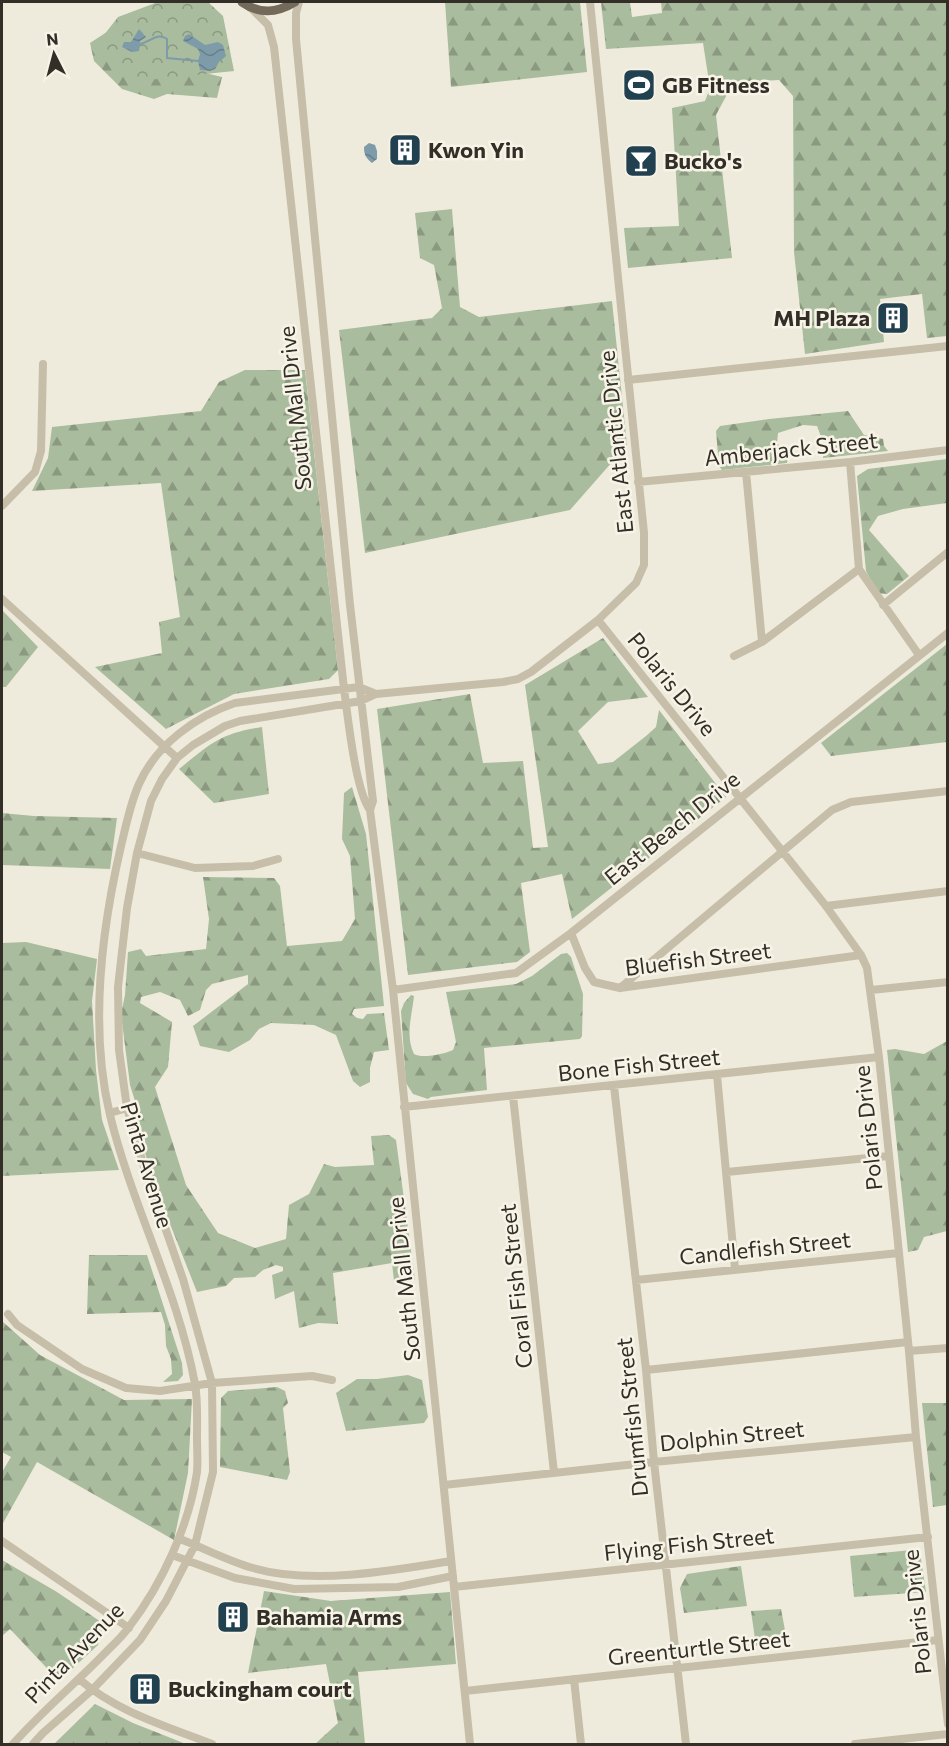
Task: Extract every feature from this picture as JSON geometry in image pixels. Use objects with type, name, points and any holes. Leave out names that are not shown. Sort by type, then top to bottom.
[{"type":"main road","points":[[242,2],[250,8],[262,11],[278,11],[297,2]]},
{"type":"street","name":"South Mall Drive","points":[[297,2],[296,39],[350,605],[373,801],[370,810],[393,990],[470,1744]]},
{"type":"street","name":"East Atlantic Drive","points":[[361,701],[376,694],[518,679],[531,672],[598,620],[636,583],[644,565],[644,533],[590,2]]},
{"type":"street","name":"South Mall Drive","points":[[250,8],[268,25],[274,48],[344,689],[364,802],[370,810]]},
{"type":"street","points":[[628,380],[948,346]]},
{"type":"street","points":[[2,506],[35,472],[41,451],[43,364]]},
{"type":"street","name":"Amberjack Street","points":[[638,482],[850,462],[948,450]]},
{"type":"street","points":[[850,462],[859,569],[920,655]]},
{"type":"street","points":[[746,472],[762,642]]},
{"type":"street","points":[[883,605],[948,552]]},
{"type":"street","points":[[734,656],[762,642],[859,569]]},
{"type":"street","points":[[2,599],[177,758]]},
{"type":"street","points":[[335,607],[350,605]]},
{"type":"street","name":"Polaris Drive","points":[[598,620],[826,906],[861,955],[867,968],[879,1057],[916,1437],[948,1724]]},
{"type":"street","name":"East Beach Drive","points":[[393,990],[516,973],[571,933],[948,633]]},
{"type":"street","name":"East Atlantic Drive","points":[[359,687],[376,694]]},
{"type":"street","name":"Pinta Avenue","points":[[13,1744],[129,1628],[180,1539],[197,1471],[195,1386],[167,1286],[110,1113],[101,1054],[99,987],[110,905],[134,796],[146,770],[165,747],[183,730],[219,708],[235,703],[359,687]]},
{"type":"street","name":"Pinta Avenue","points":[[33,1744],[92,1690],[140,1640],[166,1601],[195,1545],[213,1472],[212,1383],[183,1279],[145,1170],[127,1108],[119,1050],[118,987],[127,908],[137,853],[156,789],[177,758],[211,734],[240,721],[361,701]]},
{"type":"street","points":[[620,988],[832,810],[851,802],[948,791]]},
{"type":"street","points":[[137,853],[195,868],[253,866],[278,859]]},
{"type":"street","points":[[826,906],[948,891]]},
{"type":"street","name":"Bluefish Street","points":[[571,933],[585,968],[594,982],[620,988],[861,955]]},
{"type":"street","points":[[871,990],[948,982]]},
{"type":"street","name":"Bone Fish Street","points":[[404,1107],[879,1057]]},
{"type":"street","points":[[717,1075],[735,1269]]},
{"type":"street","name":"Drumfish Street","points":[[614,1086],[665,1565],[687,1744]]},
{"type":"street","name":"Coral Fish Street","points":[[513,1096],[554,1473]]},
{"type":"street","points":[[110,1113],[127,1108]]},
{"type":"street","points":[[727,1172],[888,1156]]},
{"type":"street","name":"Candlefish Street","points":[[636,1280],[899,1253]]},
{"type":"street","points":[[8,1314],[17,1325],[64,1358],[82,1369],[126,1388],[160,1391],[212,1383],[312,1376],[332,1380]]},
{"type":"street","points":[[646,1370],[909,1347],[948,1347]]},
{"type":"street","name":"Dolphin Street","points":[[444,1485],[916,1437]]},
{"type":"street","name":"Flying Fish Street","points":[[454,1587],[928,1537]]},
{"type":"street","points":[[180,1539],[255,1569],[291,1575],[339,1575],[396,1570],[451,1561]]},
{"type":"street","points":[[2,1541],[129,1628]]},
{"type":"street","points":[[172,1555],[235,1578],[294,1589],[398,1587],[453,1576]]},
{"type":"street","points":[[235,1578],[239,1563]]},
{"type":"street","points":[[396,1570],[398,1587]]},
{"type":"street","name":"Greenturtle Street","points":[[465,1691],[938,1640]]},
{"type":"street","points":[[79,1679],[123,1709],[212,1744]]},
{"type":"street","points":[[574,1679],[581,1744]]},
{"type":"street","points":[[855,1744],[948,1734]]},
{"type":"green space","points":[[158,2],[208,2],[223,16],[234,71],[129,82],[93,49],[118,17]]},
{"type":"green space","points":[[445,2],[580,2],[587,72],[451,87]]},
{"type":"green space","points":[[601,2],[630,2],[632,17],[662,13],[661,2],[947,2],[947,336],[927,338],[922,294],[880,299],[884,342],[805,354],[794,252],[793,96],[779,80],[744,82],[731,87],[716,115],[732,258],[628,268],[624,228],[679,226],[672,108],[705,101],[710,88],[703,43],[606,49]]},
{"type":"green space","points":[[116,26],[197,71],[222,77],[217,98],[167,94],[154,99],[122,89],[94,61],[90,43]]},
{"type":"green space","points":[[452,209],[460,307],[479,317],[612,301],[627,445],[570,510],[365,553],[339,330],[432,318],[442,308],[434,265],[420,258],[415,213]]},
{"type":"green space","points":[[245,370],[305,370],[338,670],[329,679],[234,694],[166,729],[95,667],[162,653],[159,622],[180,617],[161,483],[32,491],[48,458],[52,427],[201,411],[219,382]]},
{"type":"green space","points":[[848,411],[864,435],[883,439],[888,451],[823,458],[823,442],[817,426],[803,425],[778,433],[777,443],[788,455],[787,463],[722,470],[719,466],[716,431],[720,426]]},
{"type":"green space","points":[[947,459],[947,503],[903,509],[878,516],[869,530],[909,576],[887,594],[877,593],[866,571],[857,476],[868,469]]},
{"type":"green space","points":[[2,610],[38,647],[6,687],[2,687]]},
{"type":"green space","points":[[603,638],[648,697],[608,702],[578,731],[598,764],[613,762],[646,736],[656,727],[659,710],[726,797],[572,919],[562,874],[521,883],[530,952],[517,962],[408,975],[377,709],[470,694],[483,763],[523,761],[533,848],[548,847],[525,685]]},
{"type":"green space","points":[[947,644],[947,742],[831,756],[821,743]]},
{"type":"green space","points":[[262,727],[269,794],[214,803],[179,769],[217,740],[236,732]]},
{"type":"green space","points":[[352,787],[366,834],[384,1006],[354,1009],[352,1014],[363,1019],[367,1014],[384,1013],[389,1050],[374,1052],[370,1068],[370,1082],[360,1087],[353,1081],[336,1035],[314,1025],[271,1023],[259,1029],[250,1040],[229,1052],[200,1046],[193,1026],[248,984],[248,975],[212,984],[206,990],[200,1010],[188,1016],[180,1000],[160,992],[141,997],[140,1003],[172,1022],[168,1067],[155,1087],[186,1185],[218,1233],[255,1248],[286,1239],[289,1205],[309,1194],[324,1164],[335,1167],[374,1165],[371,1136],[389,1135],[396,1140],[415,1280],[394,1281],[392,1263],[333,1273],[338,1324],[318,1323],[299,1328],[294,1291],[275,1299],[272,1275],[283,1271],[283,1267],[276,1265],[263,1270],[255,1277],[234,1278],[226,1286],[197,1292],[153,1181],[137,1124],[136,1104],[130,1085],[121,1014],[125,995],[128,952],[141,949],[146,956],[206,949],[209,919],[203,877],[274,878],[280,886],[287,946],[342,941],[355,919],[350,856],[342,839],[344,793]]},
{"type":"green space","points":[[2,813],[117,818],[110,869],[2,865]]},
{"type":"green space","points":[[26,942],[97,959],[92,1001],[96,1070],[102,1120],[119,1170],[2,1176],[2,943]]},
{"type":"green space","points":[[567,953],[571,957],[583,994],[580,1039],[484,1048],[487,1090],[428,1099],[413,1094],[406,1083],[401,1011],[411,995],[414,996],[410,1040],[414,1054],[427,1056],[444,1053],[453,1050],[456,1042],[446,992],[516,984],[532,976],[561,954]]},
{"type":"green space","points":[[947,1041],[947,1231],[924,1237],[918,1250],[908,1252],[887,1050],[895,1049],[924,1054]]},
{"type":"green space","points":[[89,1255],[147,1255],[182,1363],[183,1375],[178,1381],[163,1382],[172,1374],[161,1312],[87,1314]]},
{"type":"green space","points":[[2,1321],[40,1355],[124,1400],[192,1399],[188,1473],[174,1540],[37,1462],[2,1525],[2,1472],[11,1457],[2,1452]]},
{"type":"green space","points":[[408,1375],[422,1380],[428,1417],[424,1423],[346,1431],[336,1393],[357,1379]]},
{"type":"green space","points":[[277,1387],[285,1391],[288,1403],[283,1408],[290,1472],[287,1480],[220,1467],[221,1398],[228,1391]]},
{"type":"green space","points":[[922,1403],[947,1403],[947,1505],[933,1507]]},
{"type":"green space","points":[[912,1550],[921,1559],[926,1592],[854,1597],[850,1556]]},
{"type":"green space","points":[[2,1560],[57,1592],[104,1624],[98,1645],[59,1681],[10,1629],[2,1636]]},
{"type":"green space","points":[[741,1566],[747,1606],[684,1613],[680,1588],[687,1574]]},
{"type":"green space","points":[[264,1591],[331,1601],[450,1592],[456,1664],[358,1672],[365,1744],[315,1744],[338,1723],[326,1664],[248,1673]]},
{"type":"green space","points":[[781,1609],[787,1641],[767,1641],[756,1646],[751,1611]]},
{"type":"green space","points":[[95,1704],[133,1723],[186,1744],[54,1744]]},
{"type":"water","points":[[139,29],[146,37],[140,41],[139,51],[132,52],[122,47],[124,42],[131,42]]},
{"type":"water","points":[[189,34],[205,45],[218,42],[223,45],[226,56],[215,69],[200,70],[198,49],[183,41]]},
{"type":"water","points":[[369,143],[375,145],[377,151],[377,159],[372,163],[364,152],[364,147]]},
{"type":"waterway","points":[[140,44],[163,37],[167,39],[167,58],[198,61]]},
{"type":"place","name":"GB Fitness","points":[[639,85]]},
{"type":"place","name":"Kwon Yin","points":[[405,150]]},
{"type":"place","name":"Bucko's","points":[[641,161]]},
{"type":"place","name":"MH Plaza","points":[[893,318]]},
{"type":"place","name":"Bahamia Arms","points":[[233,1617]]},
{"type":"place","name":"Buckingham court","points":[[145,1689]]}]
